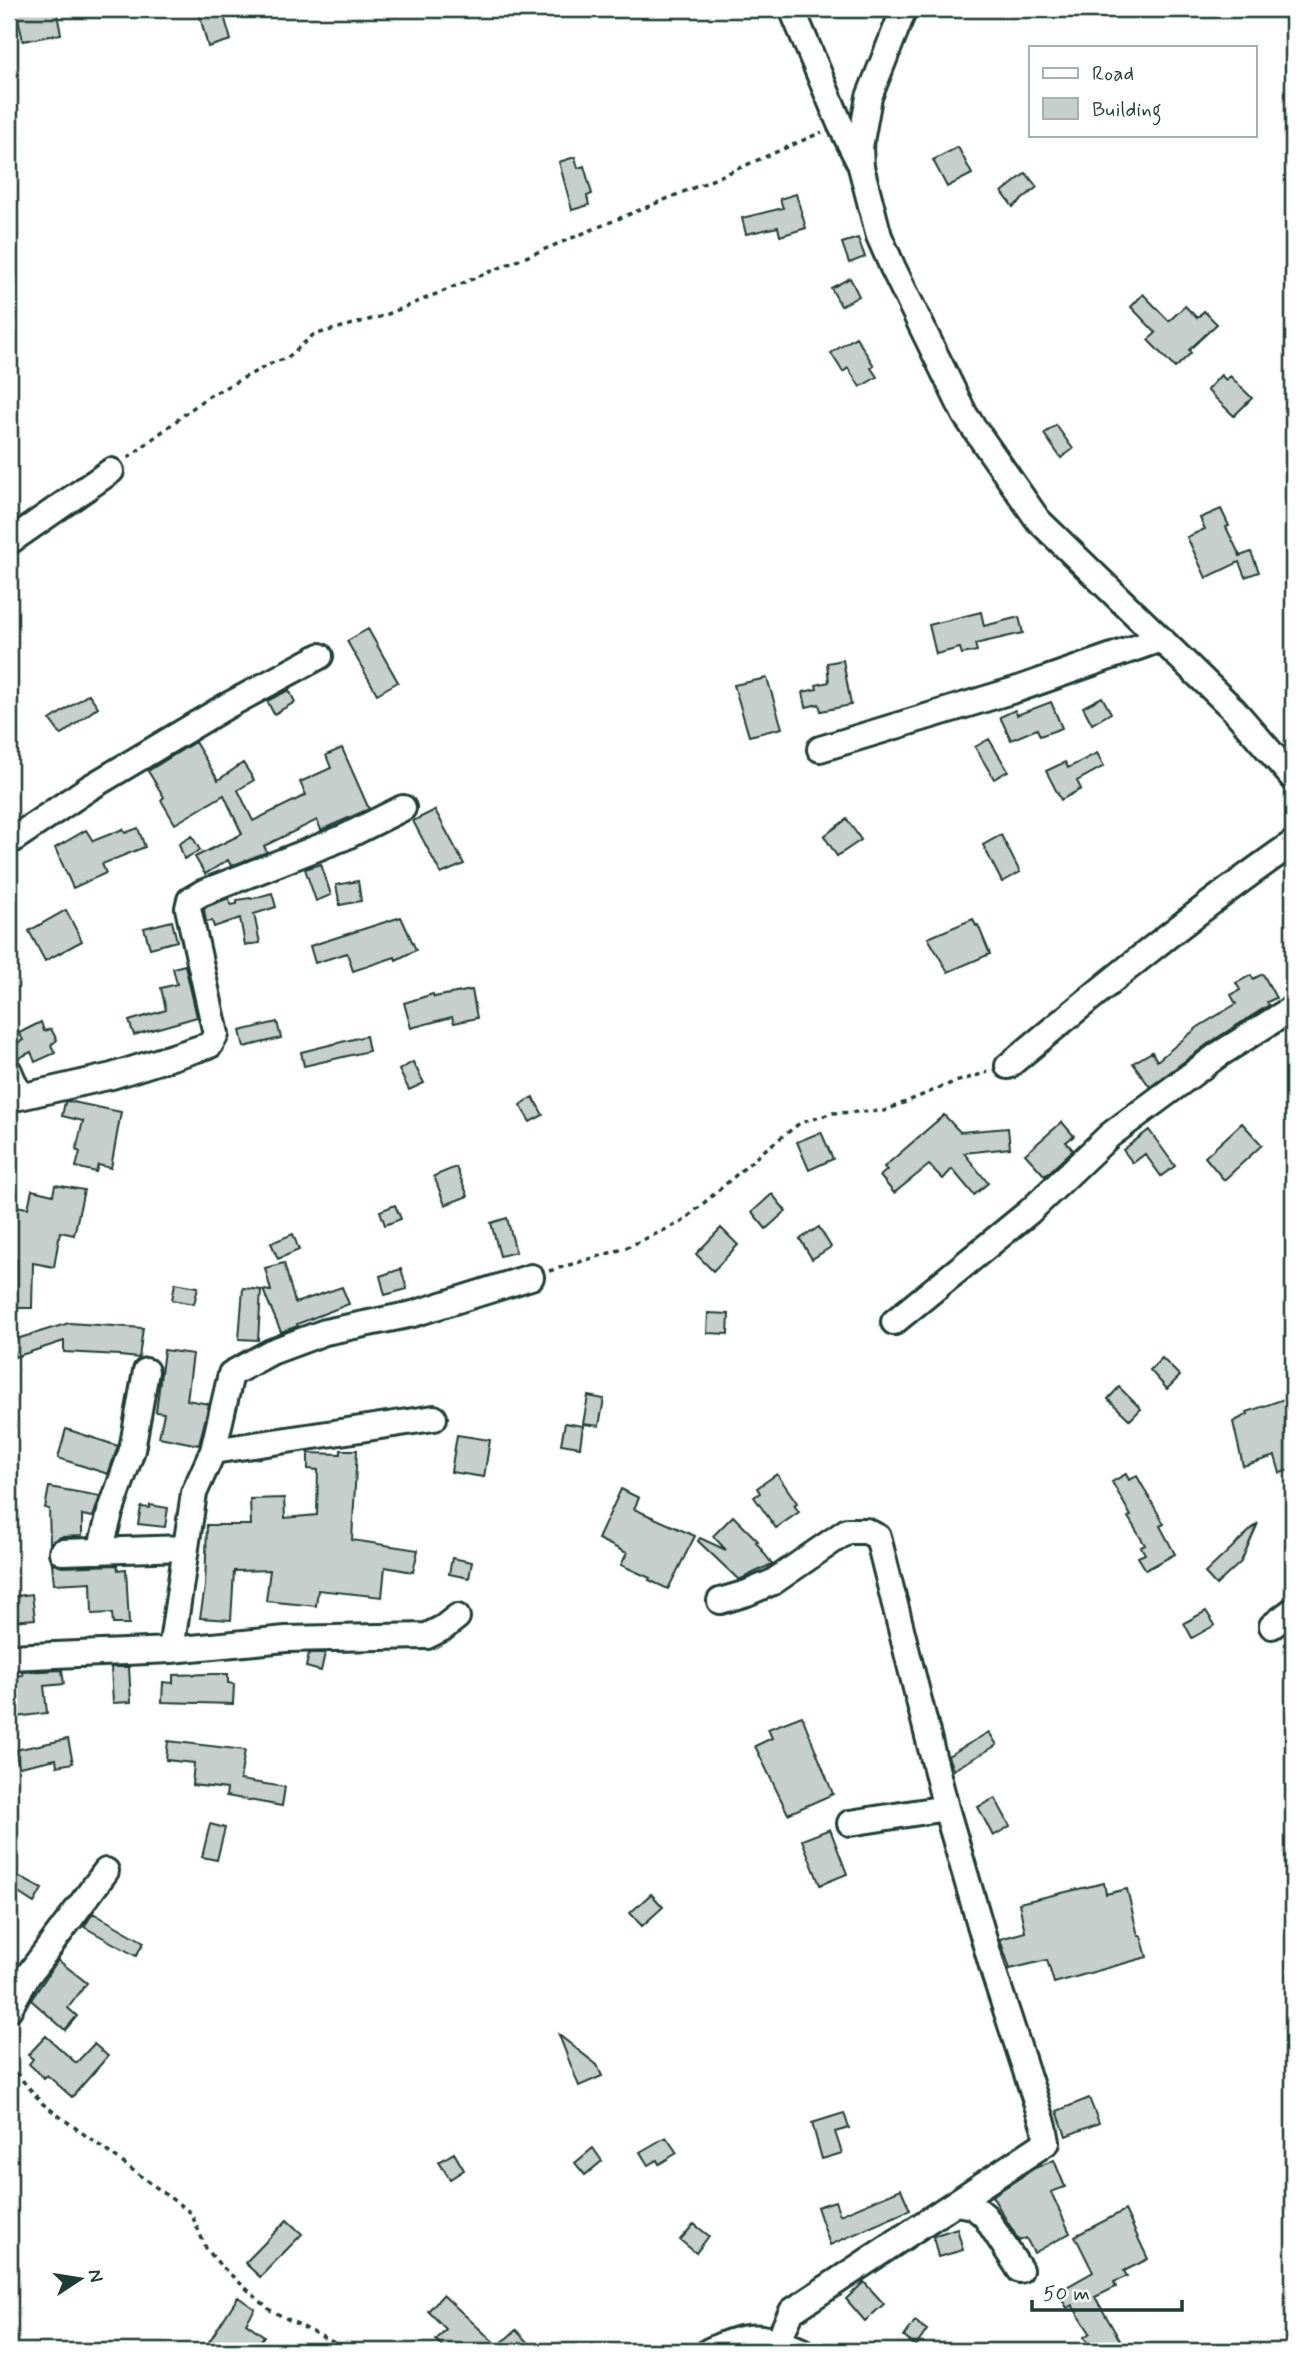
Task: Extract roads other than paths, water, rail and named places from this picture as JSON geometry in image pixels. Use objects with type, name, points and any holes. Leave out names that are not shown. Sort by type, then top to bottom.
[{"type":"street","points":[[792,9],[861,167],[892,268],[965,415],[1038,520],[1234,710],[1293,778]]},
{"type":"street","points":[[861,167],[860,147],[869,97],[904,9]]},
{"type":"street","points":[[9,542],[111,471]]},
{"type":"street","points":[[820,749],[1018,689],[1161,639]]},
{"type":"street","points":[[9,842],[89,788],[225,707],[320,656]]},
{"type":"street","points":[[9,1071],[20,1097],[112,1076],[210,1045],[216,1034],[188,908],[190,900],[345,837],[403,808]]},
{"type":"street","points":[[1008,1066],[1116,976],[1293,844]]},
{"type":"street","points":[[894,1322],[1029,1212],[1110,1135],[1219,1055],[1293,1008]]},
{"type":"street","points":[[171,1650],[194,1493],[213,1451],[231,1374],[271,1352],[325,1332],[414,1314],[531,1277]]},
{"type":"street","points":[[100,1551],[132,1450],[146,1371]]},
{"type":"street","points":[[213,1451],[434,1418]]},
{"type":"street","points":[[720,1601],[773,1581],[847,1531],[866,1531],[878,1537],[946,1808],[1047,2142],[792,2311],[778,2341]]},
{"type":"street","points":[[62,1552],[185,1548]]},
{"type":"street","points":[[1272,1626],[1293,1610]]},
{"type":"street","points":[[9,1657],[171,1650],[286,1639],[427,1636],[457,1617]]},
{"type":"street","points":[[850,1823],[946,1808]]},
{"type":"street","points":[[9,2009],[26,1978],[106,1871]]},
{"type":"street","points":[[955,2203],[973,2206],[985,2216],[1020,2270]]},
{"type":"street","points":[[709,2351],[729,2342],[756,2336],[802,2351]]}]
